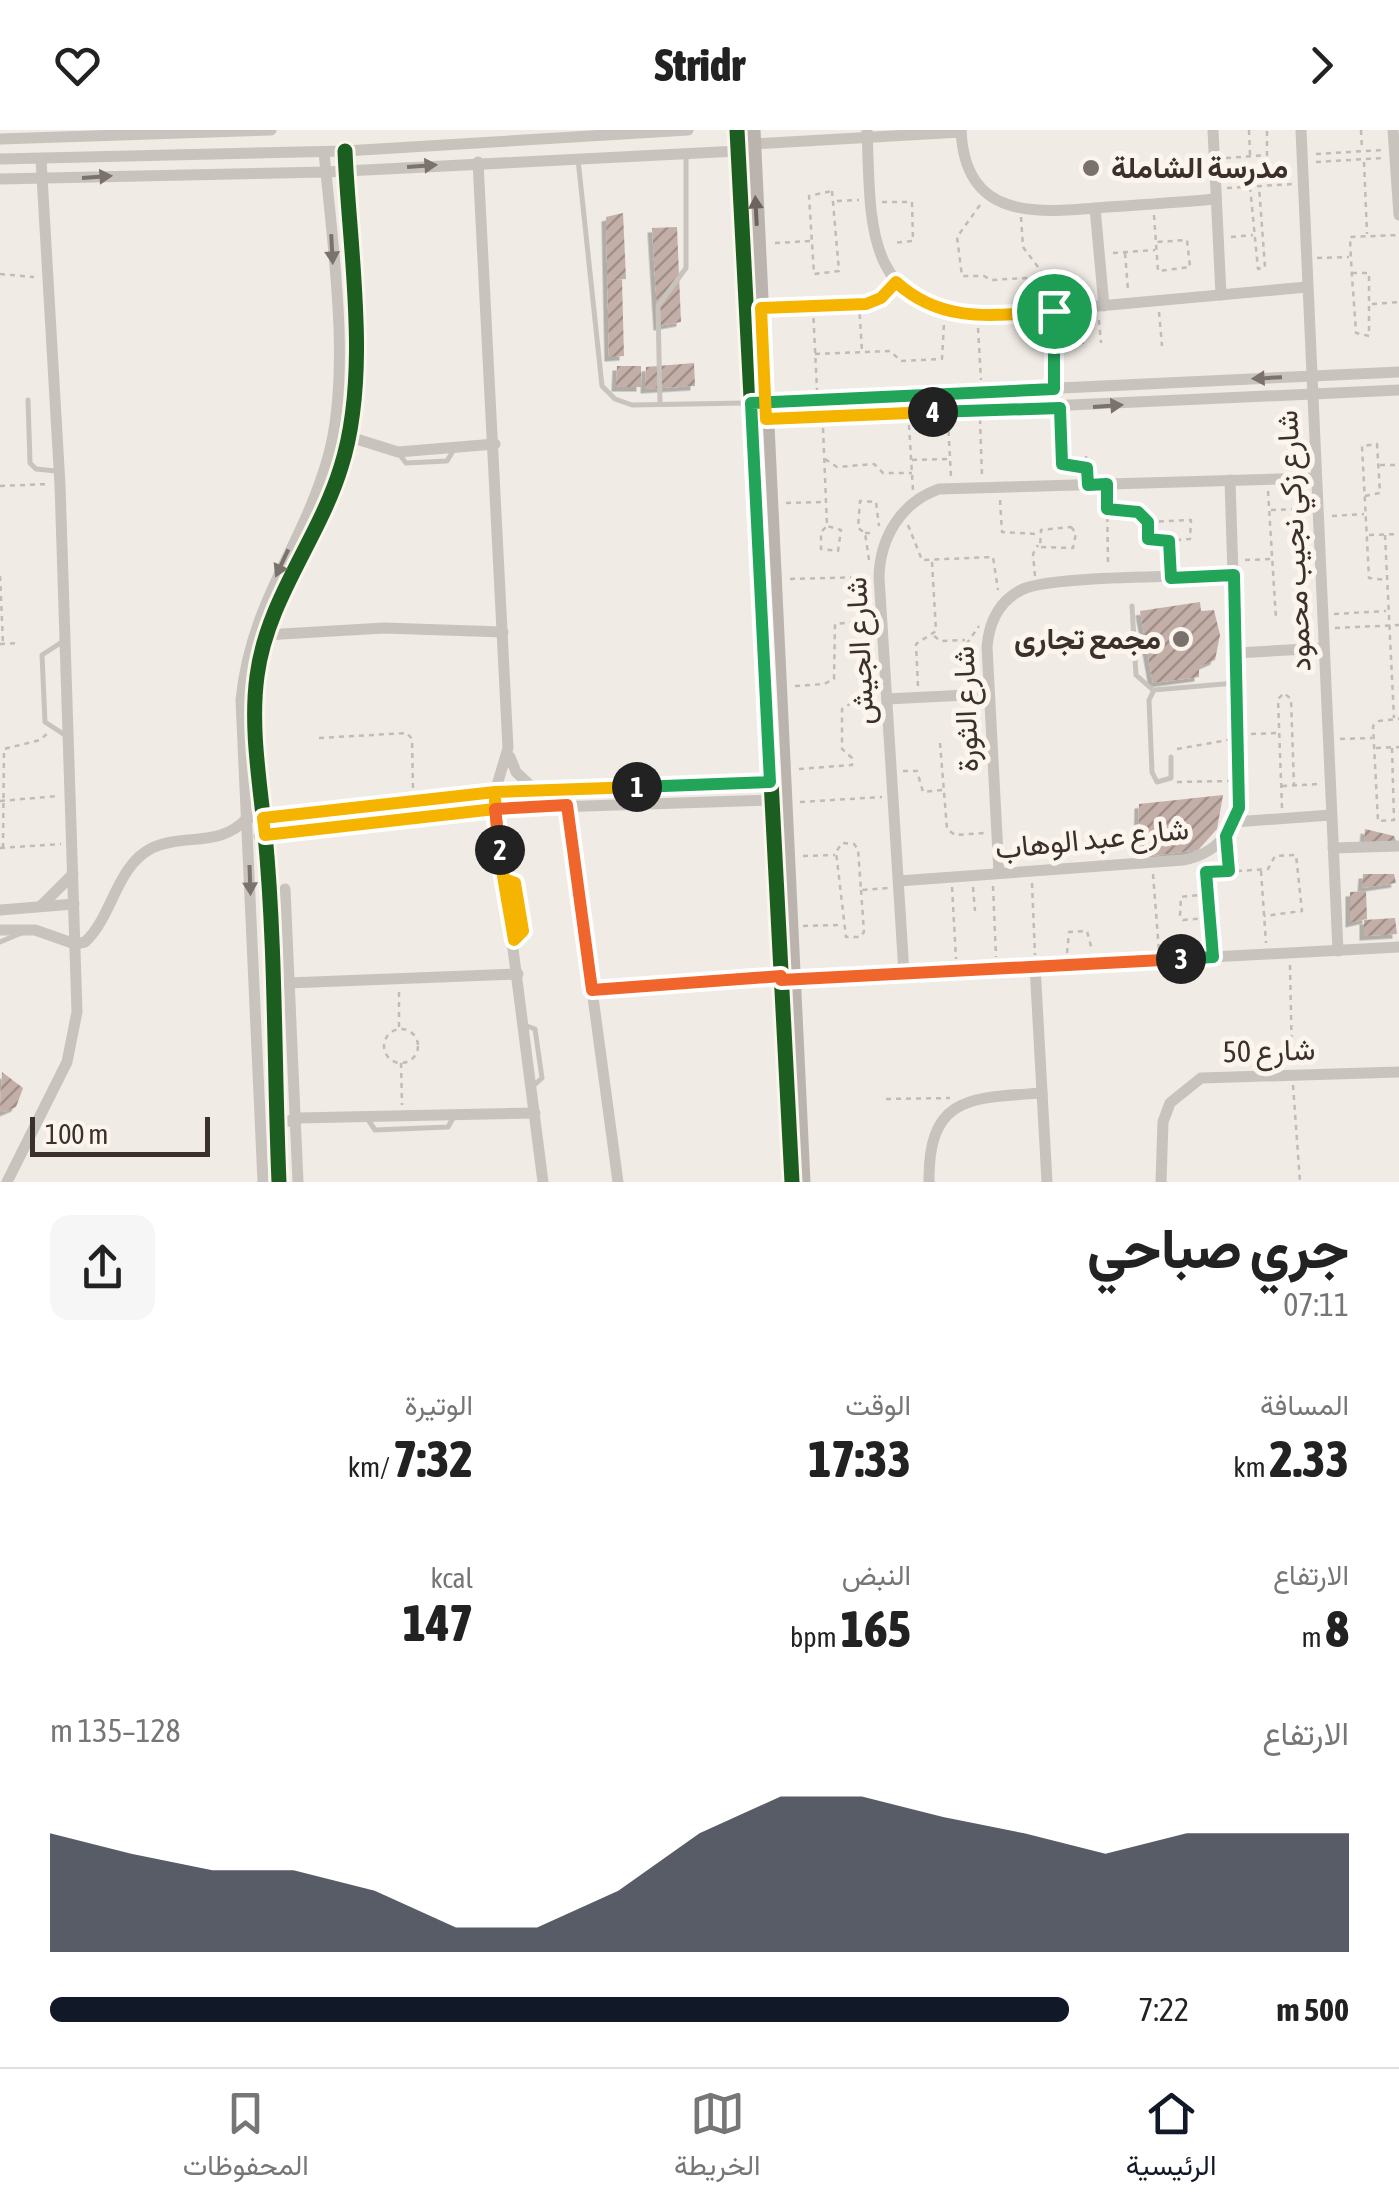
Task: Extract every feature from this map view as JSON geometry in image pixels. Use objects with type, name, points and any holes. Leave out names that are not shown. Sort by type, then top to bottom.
[{"type":"street","points":[[250,130],[251,154]]},
{"type":"street","points":[[0,139],[120,132],[271,130]]},
{"type":"street","points":[[0,159],[324,152],[688,130]]},
{"type":"street","points":[[738,130],[748,142],[758,244],[758,411],[770,503],[783,770],[778,802],[792,1182]]},
{"type":"street","points":[[1213,130],[1221,295]]},
{"type":"street","name":"شارع زكي نجيب محمود","points":[[1300,130],[1338,950]]},
{"type":"street","points":[[1393,130],[1399,215]]},
{"type":"street","points":[[234,131],[234,154]]},
{"type":"street","points":[[0,179],[157,172],[326,172],[686,153],[748,142],[961,131],[967,166],[988,195],[1021,210],[1153,204],[1216,194]]},
{"type":"street","points":[[867,133],[874,244],[896,282],[944,312],[978,317],[1307,286]]},
{"type":"street","points":[[748,142],[770,782],[778,802],[787,857],[790,926],[785,978],[803,1182]]},
{"type":"street","points":[[279,1182],[265,835],[254,698],[266,634],[332,492],[350,437],[354,342],[345,151]]},
{"type":"street","points":[[263,1182],[243,834],[247,818],[241,700],[246,653],[260,610],[319,485],[335,428],[336,338],[324,152]]},
{"type":"street","points":[[7,1182],[66,1062],[77,1012],[59,478],[41,159]]},
{"type":"street","points":[[478,162],[508,748],[516,772],[535,790]]},
{"type":"street","points":[[1095,208],[1101,306]]},
{"type":"street","points":[[1054,311],[1054,389]]},
{"type":"street","points":[[758,411],[817,400],[1399,372]]},
{"type":"street","points":[[758,411],[823,416],[947,412],[1399,390]]},
{"type":"street","points":[[350,437],[398,452],[495,444]]},
{"type":"street","name":"شارع الجيش","points":[[904,974],[879,577],[880,560],[903,512],[924,494],[952,489],[1316,478]]},
{"type":"street","name":"شارع عبد الوهاب","points":[[899,884],[1192,858],[1226,836],[1234,822],[1240,780],[1230,480]]},
{"type":"street","name":"شارع الثورة","points":[[996,874],[987,648],[997,612],[1036,584],[1234,575]]},
{"type":"street","points":[[266,634],[384,628],[503,632]]},
{"type":"street","points":[[1237,653],[1324,648]]},
{"type":"street","points":[[888,699],[988,694]]},
{"type":"street","points":[[508,748],[495,792],[495,809],[543,1182]]},
{"type":"street","points":[[247,818],[495,792],[770,782]]},
{"type":"street","points":[[0,930],[45,932],[74,944],[89,939],[125,874],[144,853],[166,843],[495,809],[778,802]]},
{"type":"street","points":[[567,805],[618,1182]]},
{"type":"street","points":[[1234,822],[1331,816]]},
{"type":"street","points":[[1333,848],[1399,846]]},
{"type":"street","points":[[40,908],[73,874]]},
{"type":"street","points":[[285,889],[298,1182]]},
{"type":"street","points":[[0,910],[74,904]]},
{"type":"street","points":[[785,978],[1399,947]]},
{"type":"street","points":[[1035,966],[1047,1182]]},
{"type":"street","points":[[288,983],[518,974]]},
{"type":"street","name":"شارع 50","points":[[1161,1182],[1163,1122],[1170,1103],[1201,1078],[1399,1072]]},
{"type":"street","points":[[929,1182],[934,1134],[947,1113],[967,1098],[1042,1092]]},
{"type":"street","points":[[276,1110],[298,1118],[534,1113]]},
{"type":"street","points":[[276,1126],[298,1118]]},
{"type":"lane","points":[[660,404],[658,306],[680,280],[688,255],[686,153]]},
{"type":"lane","points":[[578,156],[598,378],[608,393],[623,403],[758,411]]},
{"type":"lane","points":[[28,400],[30,462],[36,469],[59,478]]},
{"type":"lane","points":[[1132,606],[1136,675],[1154,690],[1238,682]]},
{"type":"lane","points":[[65,641],[42,655],[45,722],[68,737]]},
{"type":"lane","points":[[1154,690],[1148,700],[1152,778],[1162,784],[1172,778],[1172,757]]},
{"type":"lane","points":[[0,942],[27,930]]},
{"type":"lane","points":[[592,990],[785,978]]},
{"type":"lane","points":[[367,1118],[376,1130],[448,1127],[454,1116]]},
{"type":"path","points":[[1250,130],[1250,156]]},
{"type":"path","points":[[1214,158],[1268,154],[1267,130]]},
{"type":"path","points":[[1361,130],[1362,151]]},
{"type":"path","points":[[1302,159],[1362,151],[1394,153]]},
{"type":"path","points":[[1302,159],[1364,159],[1394,153]]},
{"type":"path","points":[[1364,159],[1368,235]]},
{"type":"path","points":[[1216,194],[1303,183]]},
{"type":"path","points":[[1250,187],[1256,268],[1264,268],[1260,186]]},
{"type":"path","points":[[832,191],[838,272],[814,274],[812,241],[810,194],[832,191]]},
{"type":"path","points":[[988,195],[957,237],[962,276],[990,280],[1044,277]]},
{"type":"path","points":[[834,201],[912,202],[913,242],[874,244]]},
{"type":"path","points":[[1153,204],[1158,272],[1190,267],[1187,240],[1156,242]]},
{"type":"path","points":[[1021,210],[1023,247],[1044,277],[1076,309],[1083,348]]},
{"type":"path","points":[[1218,238],[1254,235]]},
{"type":"path","points":[[1352,273],[1369,273],[1371,334],[1358,336],[1352,273],[1350,236],[1399,235]]},
{"type":"path","points":[[758,244],[812,241]]},
{"type":"path","points":[[1099,254],[1156,250]]},
{"type":"path","points":[[1124,252],[1129,304]]},
{"type":"path","points":[[1306,258],[1351,257]]},
{"type":"path","points":[[0,274],[46,278]]},
{"type":"path","points":[[761,308],[859,304],[881,298],[896,282]]},
{"type":"path","points":[[1158,301],[1162,346]]},
{"type":"path","points":[[1370,304],[1399,302]]},
{"type":"path","points":[[859,304],[862,352]]},
{"type":"path","points":[[813,306],[817,400]]},
{"type":"path","points":[[1101,306],[1101,343]]},
{"type":"path","points":[[815,354],[890,351],[901,361],[942,359],[944,312]]},
{"type":"path","points":[[978,317],[981,392]]},
{"type":"path","points":[[1060,408],[1061,462],[1068,468],[1087,468]]},
{"type":"path","points":[[980,410],[982,488]]},
{"type":"path","points":[[947,412],[952,489]]},
{"type":"path","points":[[908,413],[914,503]]},
{"type":"path","points":[[823,416],[827,526],[821,532],[821,549],[838,552],[841,530],[827,526]]},
{"type":"path","points":[[1365,496],[1380,493],[1378,444],[1363,444],[1365,496],[1369,578],[1388,580]]},
{"type":"path","points":[[1086,456],[1088,485]]},
{"type":"path","points":[[824,458],[837,467],[874,464],[883,473],[912,472]]},
{"type":"path","points":[[911,460],[950,458]]},
{"type":"path","points":[[1379,465],[1399,464]]},
{"type":"path","points":[[0,486],[59,478]]},
{"type":"path","points":[[1267,479],[1276,620]]},
{"type":"path","points":[[1107,484],[1108,580]]},
{"type":"path","points":[[1000,488],[1002,532],[1038,534],[1043,529],[1071,527],[1076,534],[1073,548],[1045,549],[1039,544]]},
{"type":"path","points":[[874,500],[879,529],[865,533],[858,528],[858,504],[874,500]]},
{"type":"path","points":[[770,503],[826,502]]},
{"type":"path","points":[[1107,509],[1138,512],[1148,522],[1148,539],[1190,540],[1191,520],[1148,522]]},
{"type":"path","points":[[1269,510],[1366,514]]},
{"type":"path","points":[[903,512],[920,558],[993,557],[997,612],[966,640],[941,641],[933,634],[932,560]]},
{"type":"path","points":[[865,533],[867,559],[880,560]]},
{"type":"path","points":[[1036,584],[1033,554],[1039,544],[1038,534]]},
{"type":"path","points":[[1367,536],[1399,534]]},
{"type":"path","points":[[1385,535],[1396,720],[1376,722],[1378,822],[1393,820],[1396,794],[1392,748]]},
{"type":"path","points":[[1169,541],[1171,578]]},
{"type":"path","points":[[1233,560],[1272,559]]},
{"type":"path","points":[[0,576],[2,644],[20,643]]},
{"type":"path","points":[[773,580],[879,577]]},
{"type":"path","points":[[1323,622],[1389,611]]},
{"type":"path","points":[[778,687],[830,682],[835,673],[835,624],[882,619]]},
{"type":"path","points":[[1323,622],[1399,625]]},
{"type":"path","points":[[919,698],[916,644],[933,634]]},
{"type":"path","points":[[965,695],[966,640]]},
{"type":"path","points":[[1282,819],[1278,700],[1284,693],[1291,699],[1294,785]]},
{"type":"path","points":[[783,770],[850,766],[852,758],[842,750],[842,709],[853,702],[888,699]]},
{"type":"path","points":[[54,728],[40,740],[5,747],[2,848],[72,844]]},
{"type":"path","points":[[319,738],[407,734],[412,739],[413,802]]},
{"type":"path","points":[[1172,757],[1183,744],[1279,734]]},
{"type":"path","points":[[1329,739],[1374,738]]},
{"type":"path","points":[[940,743],[950,833],[996,832]]},
{"type":"path","points":[[1374,748],[1399,748]]},
{"type":"path","points":[[892,772],[916,770],[921,792],[944,790]]},
{"type":"path","points":[[1172,778],[1187,785],[1240,780]]},
{"type":"path","points":[[1281,786],[1330,783]]},
{"type":"path","points":[[2,801],[69,795]]},
{"type":"path","points":[[778,802],[894,797]]},
{"type":"path","points":[[1226,836],[1229,871]]},
{"type":"path","points":[[842,844],[856,846],[861,890],[863,935],[846,937],[836,854],[842,844]]},
{"type":"path","points":[[787,857],[836,854]]},
{"type":"path","points":[[1206,872],[1261,870],[1271,868],[1277,855],[1298,858],[1302,911],[1264,916]]},
{"type":"path","points":[[1192,858],[1206,872],[1213,957]]},
{"type":"path","points":[[1152,862],[1159,960]]},
{"type":"path","points":[[1261,870],[1266,954]]},
{"type":"path","points":[[1032,871],[1035,966]]},
{"type":"path","points":[[996,874],[996,968]]},
{"type":"path","points":[[973,876],[975,911]]},
{"type":"path","points":[[951,877],[957,971]]},
{"type":"path","points":[[861,890],[899,884]]},
{"type":"path","points":[[1208,894],[1181,896],[1180,916],[1183,920],[1210,918]]},
{"type":"path","points":[[790,926],[842,925]]},
{"type":"path","points":[[1067,965],[1069,932],[1090,933],[1094,964]]},
{"type":"path","points":[[398,979],[400,1030]]},
{"type":"path","points":[[400,1030],[415,1033],[415,1060],[386,1058],[386,1034],[400,1030]]},
{"type":"path","points":[[401,1062],[403,1117]]},
{"type":"path","points":[[886,1099],[967,1098]]},
{"type":"building","points":[[623,213],[626,279],[612,280],[622,280],[624,356],[609,357],[606,217]]},
{"type":"building","points":[[677,227],[681,322],[658,326],[652,228]]},
{"type":"building","points":[[694,363],[695,386],[645,389],[646,367]]},
{"type":"building","points":[[617,366],[641,366],[641,387],[616,387]]},
{"type":"building","name":"مجمع تجارى","points":[[1200,602],[1201,611],[1214,610],[1220,635],[1215,660],[1199,667],[1199,677],[1153,683],[1140,611]]},
{"type":"building","points":[[1223,795],[1217,829],[1198,850],[1152,856],[1138,850],[1139,804]]},
{"type":"building","points":[[1365,829],[1394,836],[1397,843],[1364,843]]},
{"type":"building","points":[[1363,874],[1394,874],[1396,883],[1362,888]]},
{"type":"building","points":[[1366,891],[1367,919],[1350,923],[1350,892]]},
{"type":"building","points":[[1395,918],[1397,934],[1364,936],[1364,920]]},
{"type":"building","points":[[2,1072],[23,1088],[16,1107],[4,1112],[0,1110]]},
{"type":"cycle path","points":[[737,130],[792,1182]]},
{"type":"cycle path","points":[[279,1182],[271,921],[256,755],[255,696],[271,621],[331,493],[350,430],[357,352],[345,151]]},
{"type":"place","name":"مدرسة الشاملة","points":[[1091,168]]},
{"type":"place","name":"مجمع تجارى","points":[[1181,639]]},
{"type":"route","points":[[1054,311],[960,315],[926,304],[896,282],[881,298],[866,304],[761,308],[765,402],[766,419],[1060,408],[1062,464],[1068,468],[1087,468],[1088,485],[1107,484],[1107,509],[1142,514],[1148,522],[1146,536],[1150,541],[1169,541],[1171,578],[1234,575],[1240,794],[1239,808],[1226,836],[1229,871],[1206,872],[1213,957],[781,980],[781,976],[592,990],[567,805],[495,809],[504,879],[514,882],[523,931],[514,940],[504,879],[497,831],[495,809],[495,792],[263,818],[265,835],[495,809],[495,792],[770,782],[751,403],[765,402],[1054,389],[1054,311]]}]
